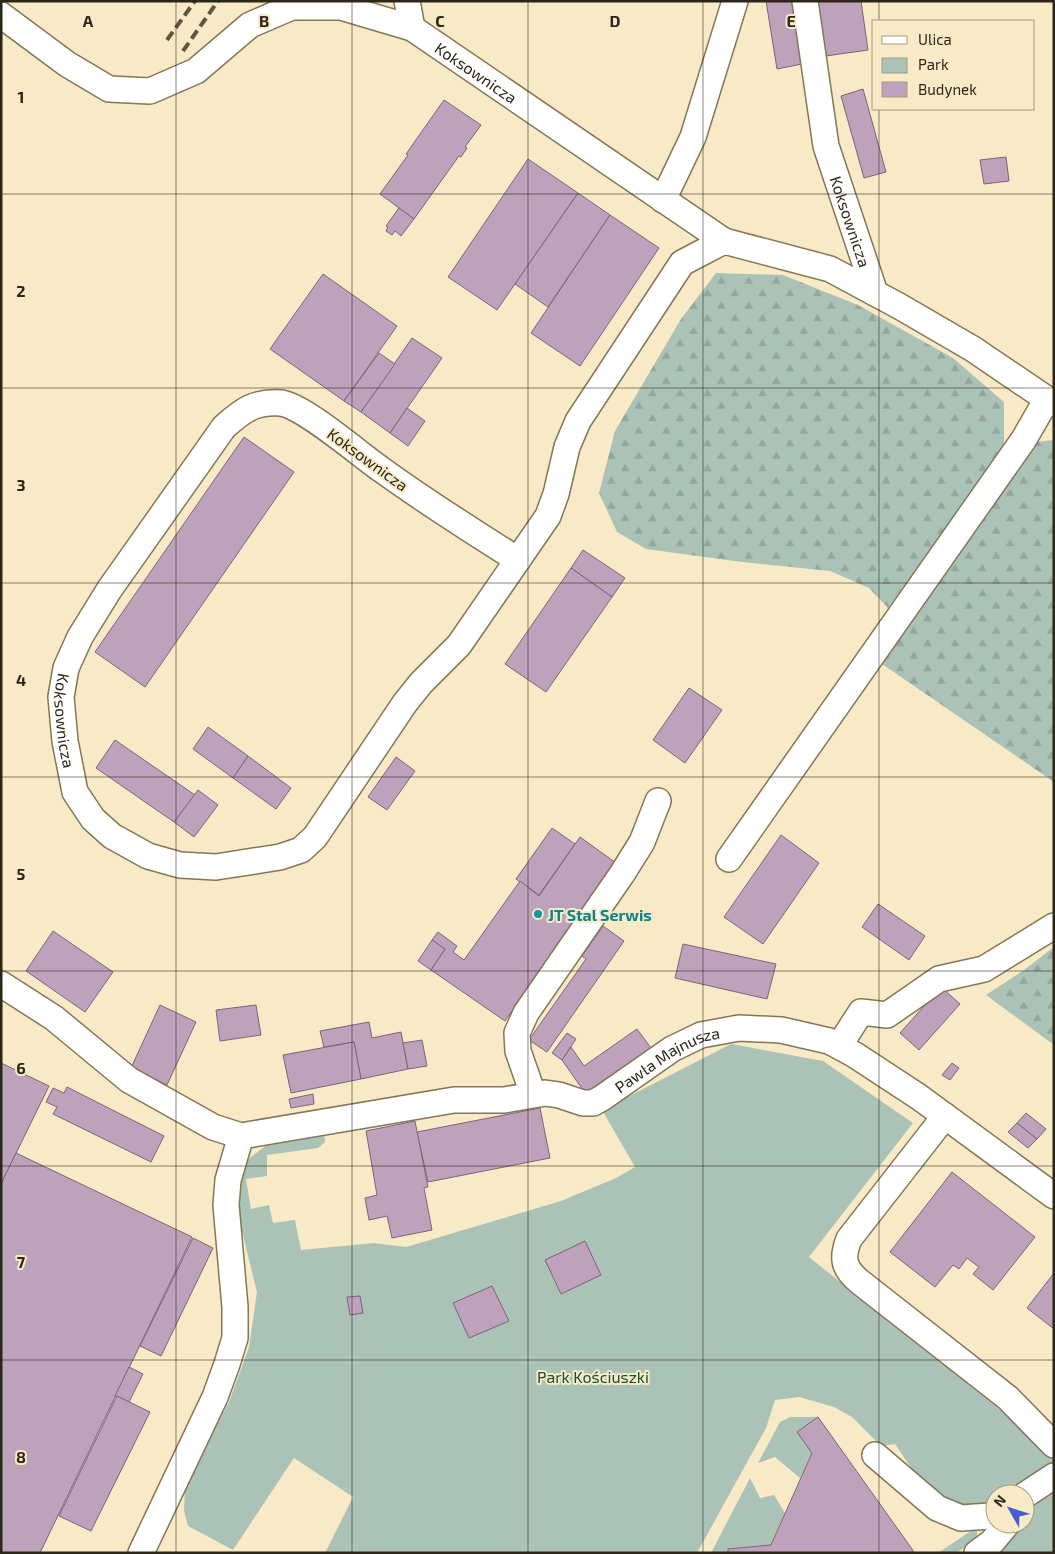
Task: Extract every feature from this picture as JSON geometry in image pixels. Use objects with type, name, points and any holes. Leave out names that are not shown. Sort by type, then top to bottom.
[{"type":"street","points":[[407,1],[412,28]]},
{"type":"street","points":[[663,200],[693,137],[735,1]]},
{"type":"street","name":"Koksownicza","points":[[805,1],[826,146],[874,293]]},
{"type":"street","name":"Koksownicza","points":[[1,16],[67,64],[109,90],[150,91],[196,71],[250,25],[292,7],[341,7],[412,28],[724,242],[830,269],[973,350],[1050,402]]},
{"type":"street","name":"Koksownicza","points":[[518,560],[427,502],[306,413],[283,404],[263,404],[242,411],[224,427],[109,590],[80,637],[66,668],[62,697],[65,741],[75,792],[93,819],[112,836],[148,856],[180,865],[216,867],[280,857],[301,850],[315,837],[405,703],[421,683],[459,645],[518,560],[548,516],[556,494],[567,447],[578,421],[682,264],[724,242]]},
{"type":"street","points":[[729,859],[1050,402]]},
{"type":"street","points":[[533,1094],[518,1051],[517,1033],[526,1013],[642,842],[658,801]]},
{"type":"street","points":[[839,1046],[860,1012],[887,1015],[939,979],[984,969],[1054,926]]},
{"type":"street","points":[[1,984],[54,1018],[130,1080],[213,1127],[241,1136],[228,1180],[226,1205],[235,1307],[235,1338],[215,1397],[141,1553]]},
{"type":"street","name":"Pawła Majnusza","points":[[241,1136],[454,1100],[504,1100],[545,1093],[558,1095],[583,1104],[593,1103],[672,1048],[702,1036],[739,1028],[781,1030],[829,1041],[863,1060],[945,1116],[1054,1196]]},
{"type":"street","points":[[945,1116],[849,1239],[844,1250],[845,1264],[850,1274],[1008,1398],[1054,1445]]},
{"type":"street","points":[[1008,1398],[1037,1415],[1054,1421]]},
{"type":"street","points":[[875,1455],[937,1508],[961,1518],[985,1516]]},
{"type":"street","points":[[977,1553],[992,1542],[999,1534]]},
{"type":"green space","points":[[716,273],[783,275],[858,305],[953,358],[1004,402],[1004,447],[888,608],[869,588],[830,571],[742,562],[646,549],[617,532],[599,493],[615,431],[681,319]]},
{"type":"green space","points":[[1054,440],[1054,782],[882,664],[1036,442]]},
{"type":"green space","points":[[1054,947],[1054,1045],[986,995]]},
{"type":"green space","name":"Park Kościuszki","points":[[731,1044],[823,1061],[913,1123],[809,1257],[1054,1453],[1054,1463],[1023,1484],[985,1484],[985,1503],[968,1506],[942,1500],[924,1487],[895,1444],[881,1446],[852,1417],[834,1407],[799,1397],[775,1400],[766,1428],[697,1553],[325,1553],[353,1497],[294,1458],[233,1550],[188,1526],[184,1511],[185,1486],[229,1402],[249,1347],[257,1292],[238,1215],[238,1186],[247,1160],[268,1144],[324,1133],[325,1142],[318,1148],[267,1155],[267,1176],[246,1179],[251,1209],[269,1205],[273,1223],[295,1220],[301,1250],[374,1243],[406,1247],[561,1201],[616,1178],[635,1167],[602,1110]]},
{"type":"green space","points":[[790,1417],[818,1417],[797,1432],[812,1453],[800,1478],[775,1457],[758,1463],[780,1422]]},
{"type":"green space","points":[[750,1478],[760,1498],[774,1495],[785,1513],[771,1545],[728,1549],[728,1553],[711,1553]]},
{"type":"green space","points":[[1054,1488],[1054,1553],[989,1553],[1007,1534],[1035,1534],[1035,1500]]},
{"type":"green space","points":[[977,1527],[977,1540],[956,1553],[938,1553]]},
{"type":"building","points":[[766,1],[792,1],[802,64],[777,69]]},
{"type":"building","points":[[811,1],[861,1],[868,50],[819,57]]},
{"type":"building","points":[[863,89],[886,172],[864,178],[841,96]]},
{"type":"building","points":[[444,100],[481,125],[465,147],[467,148],[461,157],[459,156],[414,219],[380,194]]},
{"type":"building","points":[[1006,157],[1009,181],[984,184],[980,160]]},
{"type":"building","points":[[528,159],[578,193],[497,310],[448,277]]},
{"type":"building","points":[[578,193],[610,215],[548,307],[515,284]]},
{"type":"building","points":[[399,208],[414,219],[401,236],[395,231],[392,235],[386,231],[388,227],[386,226]]},
{"type":"building","points":[[610,215],[659,248],[580,366],[531,333]]},
{"type":"building","points":[[323,274],[397,326],[344,401],[270,349]]},
{"type":"building","points":[[412,338],[442,358],[390,433],[361,412]]},
{"type":"building","points":[[379,353],[395,364],[361,412],[344,401]]},
{"type":"building","points":[[407,408],[425,421],[408,446],[390,433]]},
{"type":"building","points":[[244,437],[294,472],[145,687],[95,652]]},
{"type":"building","points":[[583,550],[625,578],[612,597],[571,568]]},
{"type":"building","points":[[571,568],[612,597],[546,692],[505,664]]},
{"type":"building","points":[[689,688],[722,710],[685,763],[653,740]]},
{"type":"building","points":[[208,727],[248,756],[233,778],[193,749]]},
{"type":"building","points":[[115,740],[195,795],[174,822],[96,768]]},
{"type":"building","points":[[248,756],[291,788],[276,809],[233,778]]},
{"type":"building","points":[[396,757],[415,771],[387,810],[368,797]]},
{"type":"building","points":[[198,790],[218,805],[194,837],[174,822]]},
{"type":"building","points":[[552,828],[575,844],[539,895],[516,879]]},
{"type":"building","points":[[781,835],[819,863],[763,944],[724,917]]},
{"type":"building","name":"JT Stal Serwis","points":[[580,837],[616,863],[505,1021],[431,970],[445,949],[432,940],[438,932],[457,946],[453,952],[464,960],[520,881],[539,896]]},
{"type":"building","points":[[878,904],[925,936],[909,960],[862,927]]},
{"type":"building","points":[[603,926],[624,941],[547,1052],[529,1040],[586,959],[582,956]]},
{"type":"building","points":[[53,931],[113,972],[85,1012],[26,971]]},
{"type":"building","points":[[432,940],[445,949],[431,970],[418,961]]},
{"type":"building","points":[[683,944],[776,964],[767,999],[675,978]]},
{"type":"building","points":[[941,987],[960,1004],[919,1050],[900,1033]]},
{"type":"building","points":[[160,1005],[196,1022],[167,1085],[131,1068]]},
{"type":"building","points":[[256,1005],[261,1035],[220,1041],[216,1010]]},
{"type":"building","points":[[369,1022],[372,1038],[401,1032],[408,1069],[361,1079],[354,1042],[324,1047],[320,1031]]},
{"type":"building","points":[[637,1029],[651,1048],[585,1093],[562,1060],[571,1047],[584,1066]]},
{"type":"building","points":[[567,1033],[576,1039],[562,1060],[552,1053]]},
{"type":"building","points":[[422,1040],[427,1066],[408,1069],[403,1043]]},
{"type":"building","points":[[354,1042],[361,1079],[291,1093],[283,1055]]},
{"type":"building","points":[[1,1063],[49,1086],[1,1184]]},
{"type":"building","points":[[952,1063],[959,1068],[950,1080],[942,1075]]},
{"type":"building","points":[[67,1087],[164,1136],[151,1162],[53,1114],[57,1107],[46,1102],[53,1088],[64,1093]]},
{"type":"building","points":[[313,1094],[314,1104],[291,1108],[289,1099]]},
{"type":"building","points":[[540,1108],[550,1158],[428,1182],[417,1132]]},
{"type":"building","points":[[1026,1113],[1046,1129],[1037,1139],[1017,1123]]},
{"type":"building","points":[[415,1121],[428,1187],[424,1188],[432,1230],[392,1238],[387,1216],[369,1220],[365,1198],[377,1195],[366,1131]]},
{"type":"building","points":[[1017,1123],[1037,1139],[1028,1148],[1008,1132]]},
{"type":"building","points":[[16,1153],[192,1237],[40,1553],[1,1553],[1,1184]]},
{"type":"building","points":[[952,1172],[1035,1237],[993,1290],[973,1274],[979,1267],[967,1258],[959,1269],[953,1265],[935,1287],[890,1252]]},
{"type":"building","points":[[193,1238],[213,1248],[161,1356],[140,1346]]},
{"type":"building","points":[[585,1241],[601,1275],[561,1294],[545,1260]]},
{"type":"building","points":[[1054,1273],[1054,1329],[1027,1308]]},
{"type":"building","points":[[492,1286],[509,1321],[469,1338],[453,1303]]},
{"type":"building","points":[[360,1296],[363,1313],[350,1315],[347,1297]]},
{"type":"building","points":[[129,1367],[143,1374],[129,1402],[115,1396]]},
{"type":"building","points":[[117,1396],[150,1412],[91,1531],[59,1516]]},
{"type":"building","points":[[818,1417],[914,1553],[728,1553],[728,1549],[771,1545],[812,1453],[797,1432]]},
{"type":"railway","points":[[167,40],[195,1]]},
{"type":"railway","points":[[183,51],[218,1]]},
{"type":"place","name":"JT Stal Serwis","points":[[538,914]]}]
